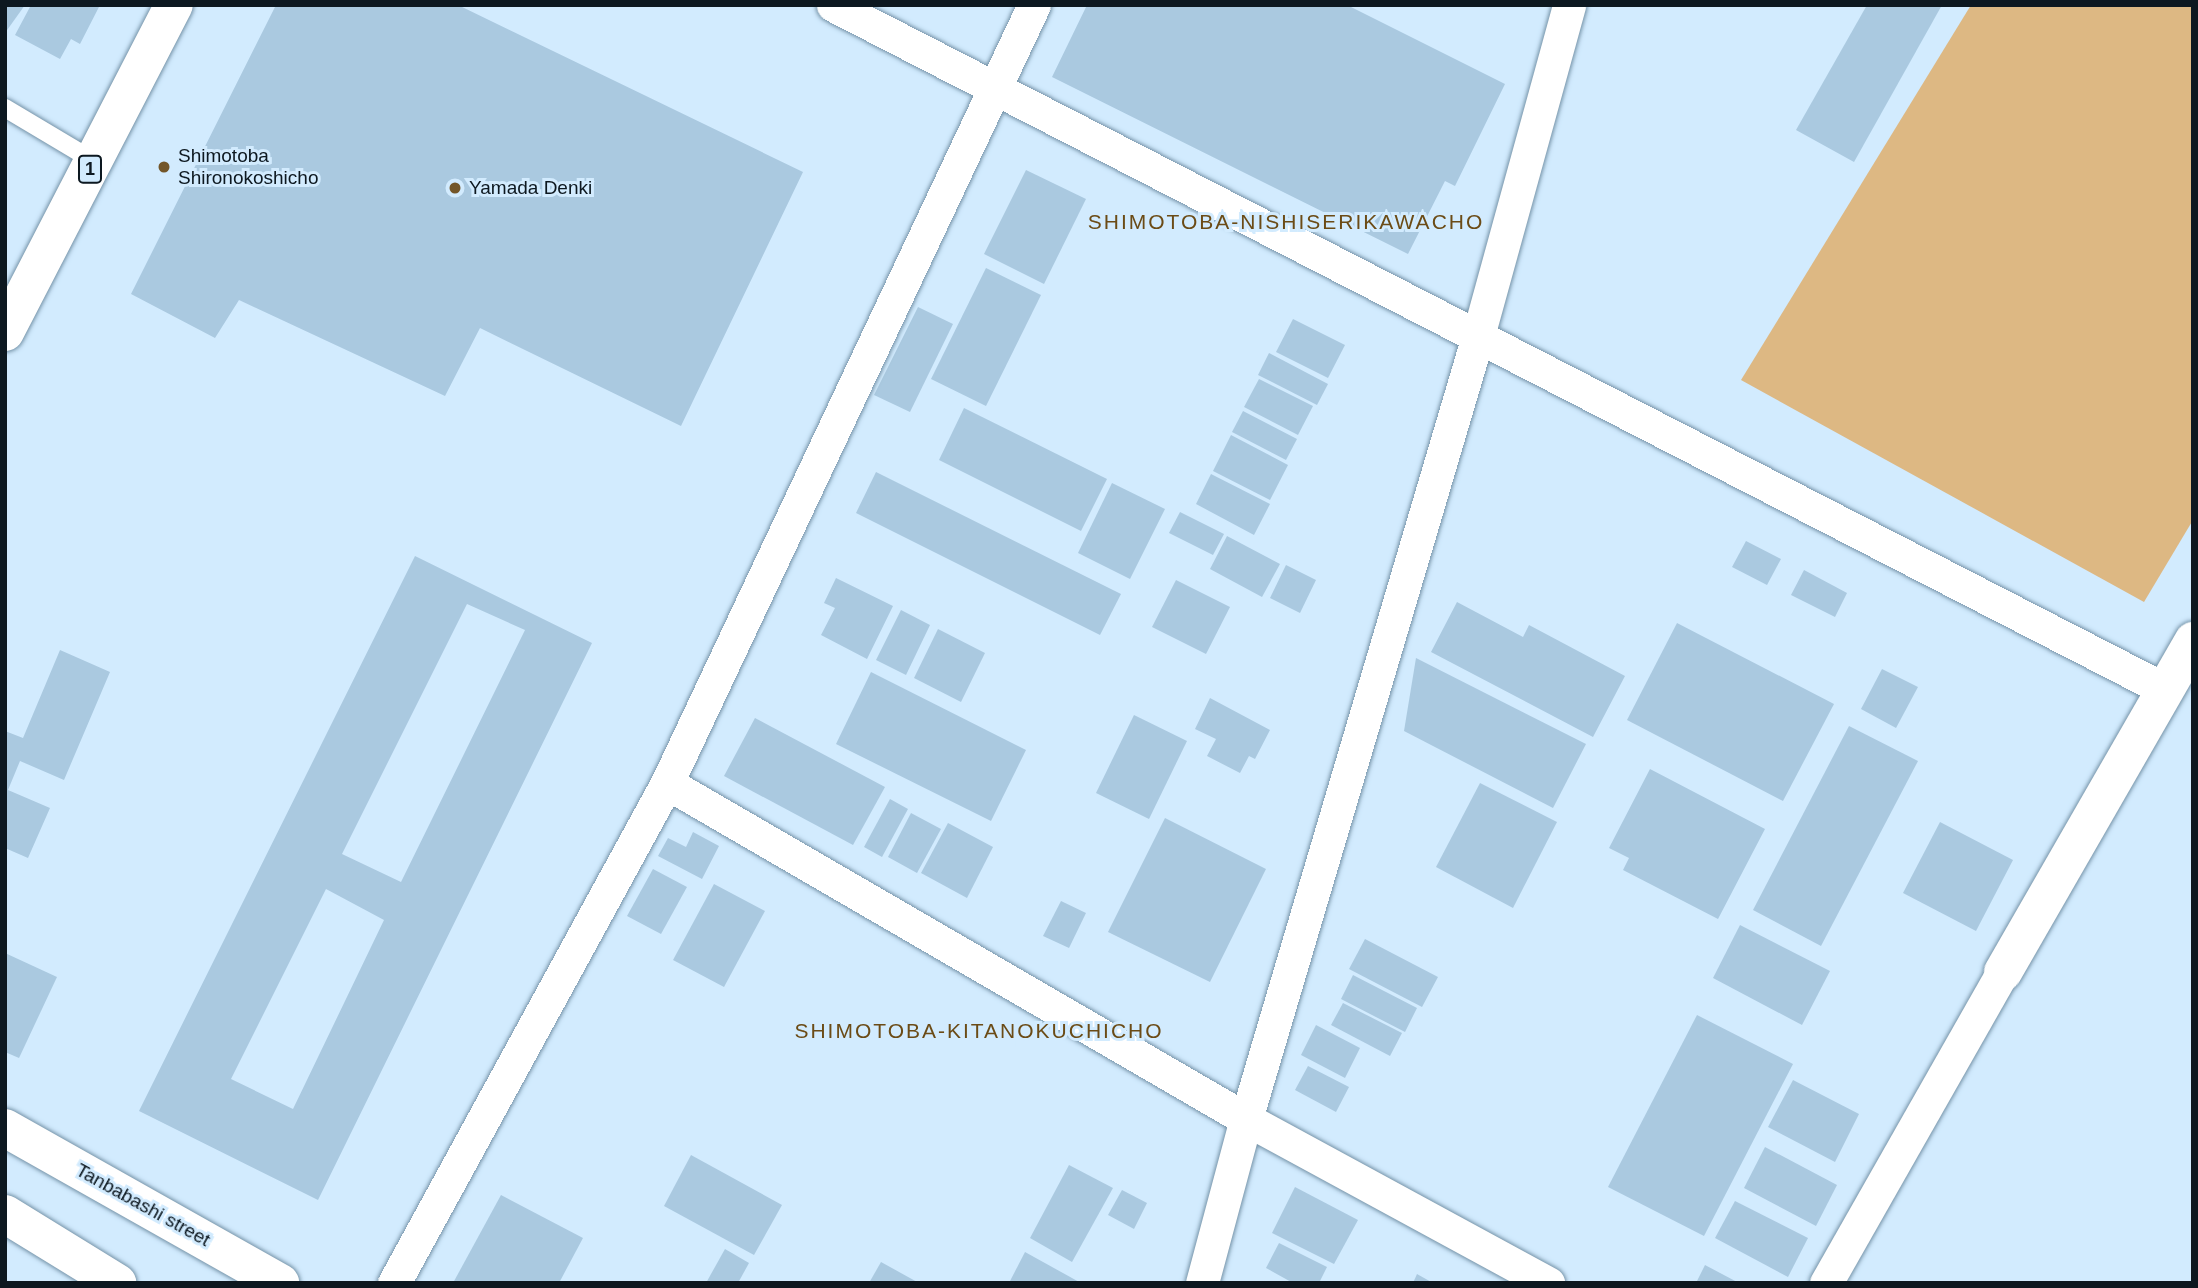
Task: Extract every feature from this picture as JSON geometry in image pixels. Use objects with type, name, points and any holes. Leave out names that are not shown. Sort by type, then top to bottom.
[{"type":"main road","name":"1","points":[[5,332],[174,5]]},
{"type":"main road","points":[[2003,972],[2193,641]]},
{"type":"main road","name":"Tanbabashi street","points":[[5,1128],[280,1283]]},
{"type":"main road","points":[[5,1214],[117,1283]]},
{"type":"street","points":[[834,5],[2164,689]]},
{"type":"street","points":[[394,1283],[667,783],[1034,5]]},
{"type":"street","points":[[1202,1283],[1245,1119],[1478,336],[1569,5]]},
{"type":"street","points":[[667,783],[1245,1119],[1548,1283]]},
{"type":"street","points":[[1826,1283],[2003,972]]},
{"type":"lane","points":[[5,108],[94,160]]},
{"type":"shaded area","points":[[1971,5],[2193,5],[2193,520],[2144,602],[1741,380]]},
{"type":"building","points":[[5,5],[25,5],[5,33]]},
{"type":"building","points":[[31,5],[100,5],[80,44],[71,39],[60,59],[15,35]]},
{"type":"building","points":[[276,5],[458,5],[803,172],[681,426],[480,328],[445,396],[239,300],[215,338],[131,294]]},
{"type":"building","points":[[1087,5],[1347,5],[1505,84],[1455,186],[1445,181],[1408,254],[1052,77]]},
{"type":"building","points":[[1867,5],[1942,5],[1854,162],[1796,130]]},
{"type":"building","points":[[1026,170],[1086,199],[1044,284],[984,254]]},
{"type":"building","points":[[986,268],[1041,295],[986,406],[931,379]]},
{"type":"building","points":[[918,307],[953,324],[910,412],[874,395]]},
{"type":"building","points":[[1293,319],[1345,345],[1328,378],[1276,352]]},
{"type":"building","points":[[1269,353],[1328,384],[1317,405],[1258,375]]},
{"type":"building","points":[[1259,379],[1313,406],[1298,435],[1244,407]]},
{"type":"building","points":[[964,408],[1107,479],[1081,531],[939,460]]},
{"type":"building","points":[[1243,411],[1297,439],[1286,460],[1232,432]]},
{"type":"building","points":[[1231,435],[1288,465],[1270,500],[1213,471]]},
{"type":"building","points":[[876,472],[1121,594],[1100,635],[856,513]]},
{"type":"building","points":[[1211,474],[1270,504],[1254,535],[1196,504]]},
{"type":"building","points":[[1112,483],[1165,509],[1130,579],[1078,553]]},
{"type":"building","points":[[1180,512],[1224,534],[1213,555],[1169,533]]},
{"type":"building","points":[[1227,536],[1280,564],[1262,597],[1210,569]]},
{"type":"building","points":[[1746,541],[1781,559],[1767,585],[1732,567]]},
{"type":"building","points":[[415,556],[592,643],[318,1200],[139,1111]],"holes":[[[467,604],[525,630],[401,882],[342,854]],[[326,889],[384,920],[293,1109],[231,1079]]]},
{"type":"building","points":[[1286,565],[1316,580],[1300,613],[1270,598]]},
{"type":"building","points":[[1804,570],[1847,593],[1835,617],[1791,595]]},
{"type":"building","points":[[836,578],[893,606],[867,659],[821,635],[835,608],[824,603]]},
{"type":"building","points":[[1176,580],[1230,607],[1206,654],[1152,627]]},
{"type":"building","points":[[1457,602],[1523,637],[1529,625],[1625,676],[1593,737],[1431,652]]},
{"type":"building","points":[[901,610],[930,625],[906,675],[876,660]]},
{"type":"building","points":[[1677,623],[1834,704],[1783,801],[1627,720]]},
{"type":"building","points":[[938,629],[985,653],[961,702],[914,678]]},
{"type":"building","points":[[60,650],[110,672],[64,780],[20,761],[8,790],[50,808],[28,858],[5,848],[5,731],[23,738]]},
{"type":"building","points":[[1416,658],[1586,744],[1553,808],[1404,731]]},
{"type":"building","points":[[1882,669],[1918,687],[1896,728],[1861,709]]},
{"type":"building","points":[[871,672],[1026,750],[991,821],[836,744]]},
{"type":"building","points":[[1210,698],[1270,730],[1255,759],[1249,756],[1240,773],[1207,756],[1216,739],[1195,729]]},
{"type":"building","points":[[1134,715],[1187,741],[1149,819],[1096,793]]},
{"type":"building","points":[[755,718],[885,787],[853,845],[724,776]]},
{"type":"building","points":[[1849,726],[1918,761],[1821,946],[1753,910]]},
{"type":"building","points":[[1650,769],[1765,829],[1718,919],[1623,870],[1629,858],[1609,848]]},
{"type":"building","points":[[1480,783],[1557,822],[1513,908],[1436,867]]},
{"type":"building","points":[[890,799],[908,809],[882,857],[864,847]]},
{"type":"building","points":[[911,813],[941,829],[917,873],[888,857]]},
{"type":"building","points":[[1165,818],[1266,869],[1210,982],[1108,932]]},
{"type":"building","points":[[1940,822],[2013,860],[1976,931],[1903,893]]},
{"type":"building","points":[[948,823],[993,847],[967,898],[921,873]]},
{"type":"building","points":[[693,832],[719,846],[702,879],[658,856],[668,838],[686,847]]},
{"type":"building","points":[[653,869],[687,887],[661,934],[627,916]]},
{"type":"building","points":[[714,884],[765,911],[724,987],[673,960]]},
{"type":"building","points":[[1061,901],[1086,913],[1069,948],[1043,936]]},
{"type":"building","points":[[1740,925],[1830,971],[1802,1025],[1713,978]]},
{"type":"building","points":[[1365,939],[1438,977],[1422,1007],[1349,969]]},
{"type":"building","points":[[5,953],[57,977],[19,1058],[5,1052]]},
{"type":"building","points":[[1353,975],[1417,1008],[1405,1032],[1341,999]]},
{"type":"building","points":[[1343,1003],[1402,1033],[1390,1056],[1331,1025]]},
{"type":"building","points":[[1697,1015],[1793,1064],[1704,1236],[1608,1187]]},
{"type":"building","points":[[1316,1025],[1360,1048],[1345,1078],[1301,1055]]},
{"type":"building","points":[[1308,1066],[1349,1087],[1336,1112],[1295,1090]]},
{"type":"building","points":[[1793,1080],[1859,1114],[1835,1162],[1768,1127]]},
{"type":"building","points":[[1765,1147],[1837,1185],[1816,1226],[1744,1188]]},
{"type":"building","points":[[691,1155],[782,1205],[754,1255],[664,1206]]},
{"type":"building","points":[[1069,1165],[1113,1188],[1072,1262],[1030,1238]]},
{"type":"building","points":[[1295,1187],[1358,1220],[1334,1264],[1272,1233]]},
{"type":"building","points":[[1122,1190],[1147,1203],[1134,1229],[1108,1215]]},
{"type":"building","points":[[501,1195],[583,1238],[559,1283],[453,1283]]},
{"type":"building","points":[[1735,1201],[1808,1238],[1788,1277],[1715,1238]]},
{"type":"building","points":[[1279,1243],[1327,1267],[1319,1283],[1293,1283],[1266,1268]]},
{"type":"building","points":[[725,1249],[749,1263],[738,1283],[706,1283]]},
{"type":"building","points":[[1025,1252],[1081,1283],[1009,1283]]},
{"type":"building","points":[[881,1262],[919,1283],[869,1283]]},
{"type":"building","points":[[1705,1265],[1739,1283],[1696,1283]]},
{"type":"building","points":[[1417,1274],[1433,1283],[1413,1283]]},
{"type":"place","name":"Shimotoba Shironokoshicho","points":[[164,167]]},
{"type":"place","name":"Yamada Denki","points":[[455,188]]},
{"type":"district","name":"SHIMOTOBA-NISHISERIKAWACHO","points":[[1286,222]]},
{"type":"district","name":"SHIMOTOBA-KITANOKUCHICHO","points":[[979,1031]]}]
